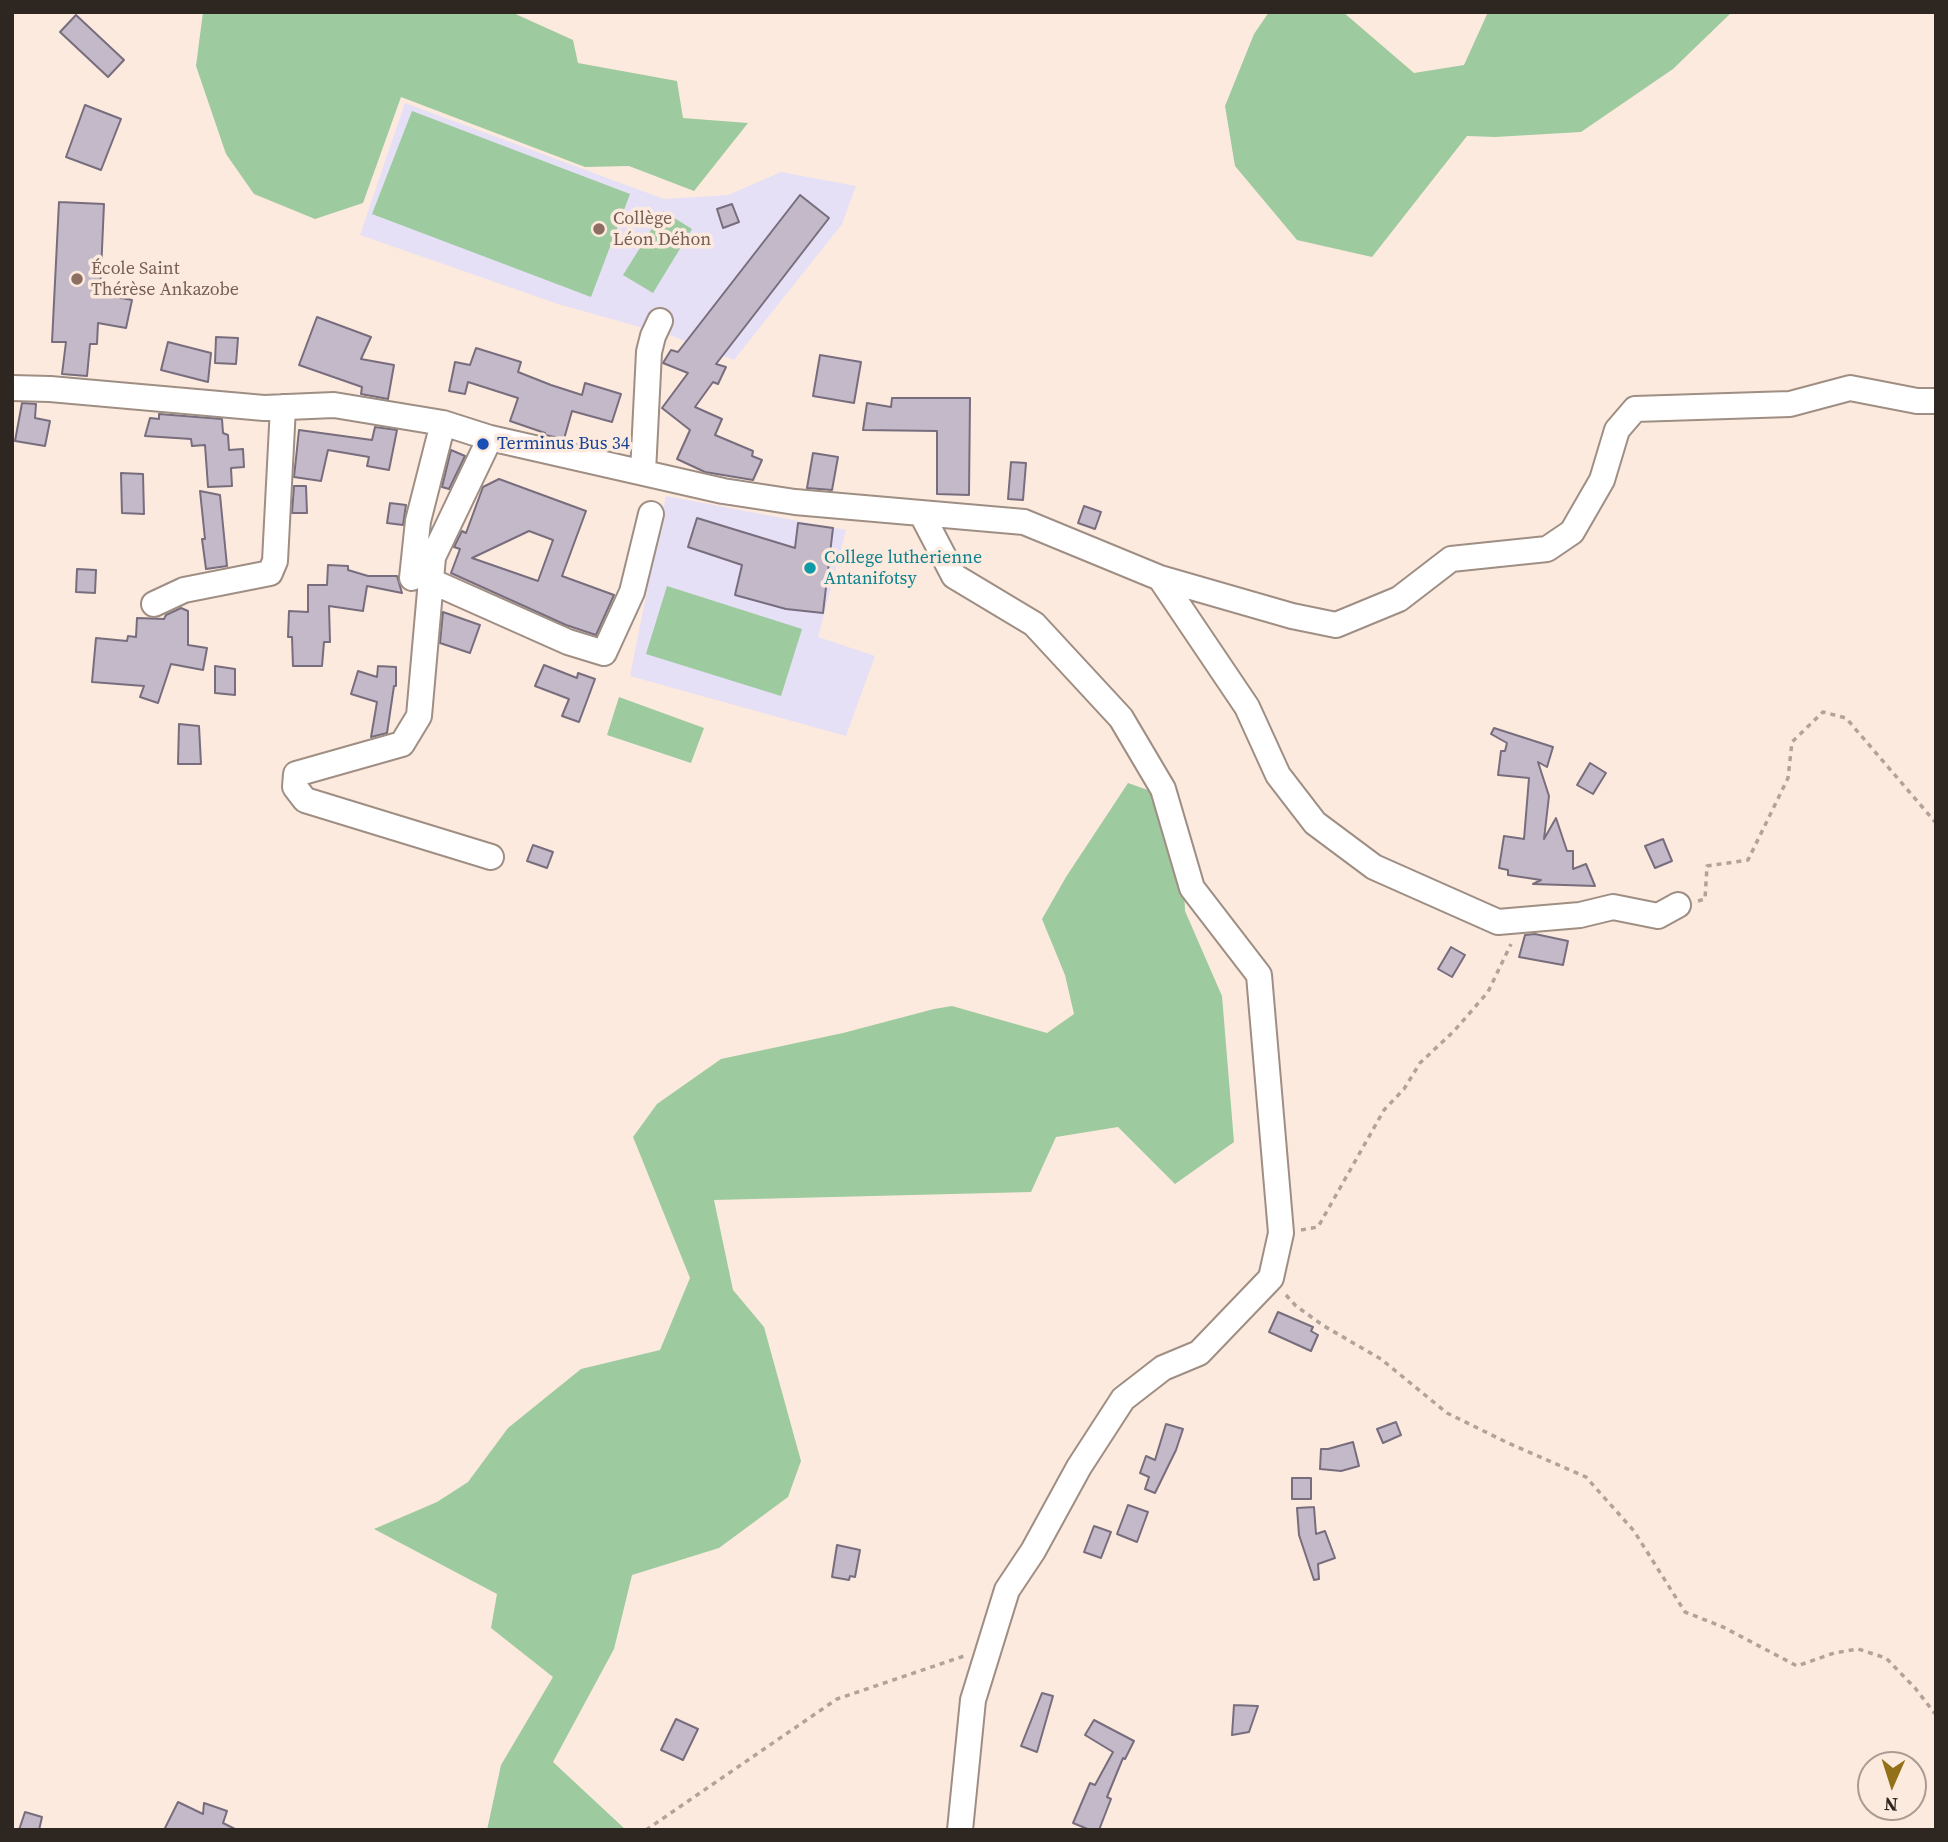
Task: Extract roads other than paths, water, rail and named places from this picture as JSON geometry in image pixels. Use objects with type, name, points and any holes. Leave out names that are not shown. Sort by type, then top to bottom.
[{"type":"street","points":[[643,472],[649,352],[660,321]]},
{"type":"street","points":[[12,387],[264,408],[334,405],[443,424],[490,438],[723,491],[783,500],[1024,522],[1160,578],[1292,616],[1336,625],[1399,599],[1451,559],[1547,549],[1572,532],[1602,480],[1617,430],[1635,409],[1790,404],[1850,388],[1916,401],[1936,401]]},
{"type":"street","points":[[154,604],[184,590],[270,573],[275,561],[283,407]]},
{"type":"street","points":[[443,424],[418,521],[422,580],[419,716],[402,744],[296,774],[295,787],[305,800],[491,857]]},
{"type":"street","points":[[422,580],[490,438]]},
{"type":"street","points":[[921,513],[954,576],[1034,624],[1121,718],[1163,789],[1192,888],[1259,975],[1281,1234],[1270,1278],[1199,1353],[1163,1368],[1123,1399],[1079,1467],[1033,1551],[1007,1590],[973,1700],[960,1830]]},
{"type":"street","points":[[422,580],[568,642],[604,653],[632,592],[651,514]]},
{"type":"street","points":[[1160,578],[1247,707],[1278,775],[1315,822],[1374,867],[1499,922],[1580,915],[1613,907],[1658,916],[1678,905]]},
{"type":"place","name":"Collège Léon Déhon","points":[[599,229]]},
{"type":"place","name":"École Saint Thérèse Ankazobe","points":[[77,279]]},
{"type":"place","name":"Terminus Bus 34","points":[[483,444]]},
{"type":"place","name":"College lutherienne Antanifotsy","points":[[810,568]]}]
